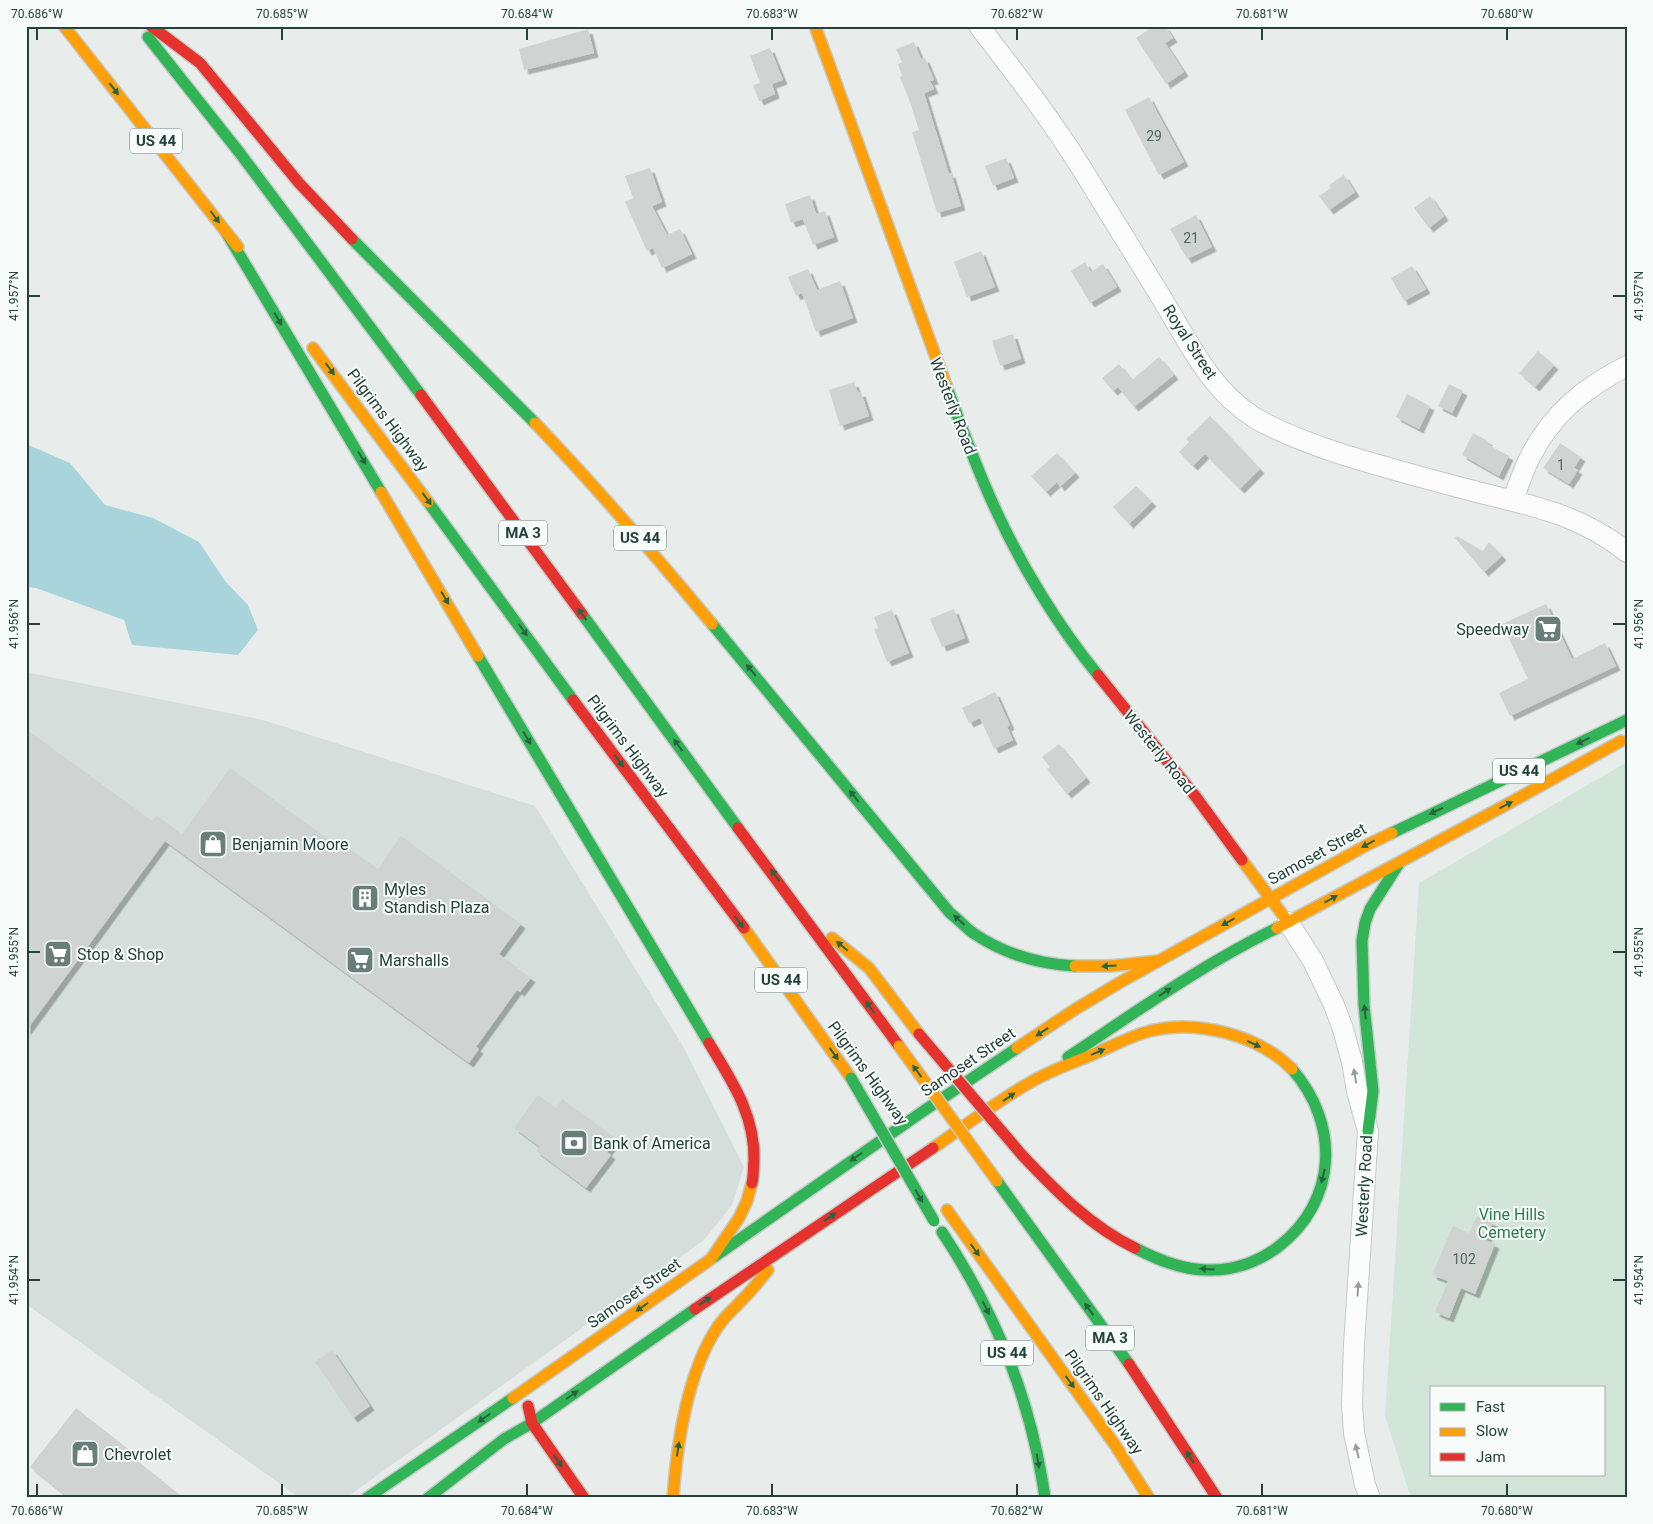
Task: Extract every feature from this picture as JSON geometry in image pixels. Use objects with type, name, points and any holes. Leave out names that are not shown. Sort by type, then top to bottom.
[{"type":"main road","name":"US 44","points":[[64,26],[226,232],[290,317]]},
{"type":"main road","name":"MA 3","points":[[139,26],[239,152],[386,348],[802,913],[1129,1364],[1217,1498]]},
{"type":"main road","name":"US 44","points":[[152,26],[200,64],[299,183],[383,271],[514,401],[583,474],[729,644],[950,913],[973,933],[993,945],[1014,955],[1036,962],[1094,967],[1158,961]]},
{"type":"main road","name":"Westerly Road","points":[[814,26],[945,386],[973,458],[1007,533],[1044,597],[1086,660],[1196,797],[1288,922]]},
{"type":"main road","points":[[226,232],[742,1097],[750,1123],[754,1151],[752,1179],[747,1201],[739,1218],[711,1259]]},
{"type":"main road","name":"Pilgrims Highway","points":[[308,340],[372,424],[605,743],[720,895],[919,1171]]},
{"type":"main road","name":"Samoset Street","points":[[367,1498],[937,1101],[1074,1010],[1367,845],[1411,822],[1627,720]]},
{"type":"main road","name":"US 44","points":[[673,1498],[682,1427],[694,1382],[706,1350],[717,1328],[728,1313],[744,1298],[790,1244],[1165,992],[1242,946],[1549,782],[1627,738]]},
{"type":"main road","points":[[1368,1131],[1373,1091],[1364,1005],[1362,940],[1370,909],[1401,860]]},
{"type":"main road","points":[[802,913],[869,968],[919,1034],[1022,1155],[1070,1202],[1100,1226],[1126,1243],[1151,1256],[1191,1268],[1213,1270],[1248,1264],[1279,1248],[1292,1236],[1312,1208],[1320,1190],[1325,1171],[1326,1146],[1323,1125],[1314,1102],[1301,1079],[1286,1064],[1266,1050],[1241,1038],[1214,1030],[1183,1026],[1143,1032],[1037,1078]]},
{"type":"main road","name":"US 44","points":[[851,1078],[934,1221],[975,1286],[1007,1352],[1020,1387],[1035,1440],[1045,1498]]},
{"type":"main road","name":"Pilgrims Highway","points":[[944,1206],[1115,1445],[1149,1498]]},
{"type":"main road","points":[[428,1498],[504,1439],[532,1423],[790,1244]]},
{"type":"main road","points":[[524,1390],[532,1423],[584,1498]]},
{"type":"street","name":"Royal Street","points":[[979,26],[1043,109],[1119,228],[1196,357],[1212,379],[1239,406],[1273,428],[1315,445],[1369,463],[1547,509],[1600,533],[1627,552]]},
{"type":"street","points":[[1512,500],[1530,457],[1547,429],[1557,417],[1585,391],[1627,366]]},
{"type":"street","name":"Westerly Road","points":[[1288,922],[1313,961],[1334,1004],[1346,1037],[1368,1131],[1352,1404],[1354,1433],[1365,1485],[1370,1498]]},
{"type":"shaded area","name":"Myles Standish Plaza","points":[[26,672],[263,720],[535,806],[684,1048],[744,1167],[732,1205],[704,1240],[346,1498],[300,1498],[26,1304]]},
{"type":"green space","name":"Vine Hills Cemetery","points":[[1627,762],[1627,1498],[1411,1498],[1385,1416],[1419,883]]},
{"type":"water","points":[[26,444],[70,463],[105,505],[153,518],[199,542],[225,581],[248,605],[258,630],[238,655],[132,645],[124,620],[36,588],[26,587]]},
{"type":"building","points":[[1154,26],[1165,26],[1173,38],[1165,43],[1184,72],[1166,84],[1136,38]]},
{"type":"building","points":[[588,29],[594,53],[524,70],[519,49]]},
{"type":"building","points":[[914,42],[921,59],[925,58],[934,80],[930,81],[934,89],[924,93],[961,206],[937,213],[912,132],[919,130],[900,77],[902,76],[898,64],[902,62],[896,49]]},
{"type":"building","points":[[770,48],[783,80],[772,84],[775,94],[759,101],[753,85],[760,83],[750,56]]},
{"type":"building","points":[[1149,97],[1184,162],[1159,175],[1125,110]]},
{"type":"building","points":[[1006,158],[1014,178],[993,186],[985,166]]},
{"type":"building","points":[[650,168],[662,202],[652,206],[667,235],[680,229],[692,254],[662,268],[653,248],[647,251],[625,202],[633,198],[625,176]]},
{"type":"building","points":[[1344,175],[1355,192],[1329,210],[1319,196],[1331,188],[1329,185]]},
{"type":"building","points":[[810,195],[816,214],[825,211],[834,237],[813,245],[803,219],[791,223],[785,204]]},
{"type":"building","points":[[1430,196],[1444,216],[1429,228],[1414,208]]},
{"type":"building","points":[[1196,215],[1212,247],[1187,259],[1170,229]]},
{"type":"building","points":[[981,251],[995,287],[967,297],[954,262]]},
{"type":"building","points":[[1085,262],[1091,272],[1103,264],[1117,287],[1090,303],[1071,271]]},
{"type":"building","points":[[1412,266],[1426,289],[1404,301],[1391,278]]},
{"type":"building","points":[[808,269],[817,290],[840,281],[853,318],[816,332],[802,293],[796,296],[788,277]]},
{"type":"building","points":[[1013,334],[1021,359],[1000,366],[992,341]]},
{"type":"building","points":[[1538,351],[1554,365],[1535,387],[1519,373]]},
{"type":"building","points":[[1159,357],[1174,375],[1134,407],[1118,387],[1113,391],[1102,378],[1119,364],[1132,380]]},
{"type":"building","points":[[854,382],[858,393],[861,392],[869,416],[840,426],[829,390]]},
{"type":"building","points":[[1449,384],[1463,391],[1452,413],[1438,406]]},
{"type":"building","points":[[1407,394],[1430,406],[1419,429],[1396,417]]},
{"type":"building","points":[[1210,416],[1260,469],[1240,489],[1205,454],[1193,466],[1179,452],[1189,442],[1186,439]]},
{"type":"building","points":[[1473,433],[1488,441],[1487,444],[1509,456],[1499,476],[1462,455]]},
{"type":"building","points":[[1560,443],[1581,457],[1574,468],[1578,470],[1569,484],[1543,468]]},
{"type":"building","points":[[1057,453],[1075,473],[1060,487],[1057,482],[1046,492],[1031,476]]},
{"type":"building","points":[[1136,486],[1152,502],[1129,524],[1113,507]]},
{"type":"building","points":[[1457,536],[1483,551],[1489,542],[1502,556],[1484,572],[1455,538]]},
{"type":"building","points":[[1546,604],[1572,659],[1605,643],[1616,666],[1510,716],[1499,693],[1528,679],[1502,624]]},
{"type":"building","points":[[954,609],[965,638],[942,647],[930,619]]},
{"type":"building","points":[[892,610],[909,653],[887,662],[874,629],[878,628],[874,617]]},
{"type":"building","points":[[995,692],[1010,725],[1007,727],[1013,740],[994,749],[980,718],[969,723],[962,708]]},
{"type":"building","name":"Myles Standish Plaza","points":[[26,729],[152,821],[156,815],[182,834],[230,768],[338,846],[341,843],[378,869],[401,836],[521,924],[499,954],[531,978],[520,992],[517,990],[476,1047],[479,1049],[469,1063],[165,841],[26,1031]]},
{"type":"building","points":[[1059,744],[1086,778],[1067,794],[1047,769],[1050,767],[1042,757]]},
{"type":"building","name":"Bank of America","points":[[538,1095],[556,1108],[562,1099],[617,1139],[607,1152],[611,1155],[586,1188],[536,1151],[540,1147],[514,1128]]},
{"type":"building","points":[[1477,1216],[1493,1222],[1486,1240],[1495,1244],[1475,1294],[1461,1288],[1449,1318],[1435,1312],[1448,1281],[1432,1275],[1453,1226],[1469,1233]]},
{"type":"building","points":[[332,1350],[370,1406],[353,1418],[315,1362]]},
{"type":"building","name":"Chevrolet","points":[[76,1408],[132,1452],[130,1455],[184,1498],[69,1498],[30,1467]]},
{"type":"traffic: fast","points":[[148,37],[239,152],[421,395]]},
{"type":"traffic: fast","points":[[226,232],[381,492]]},
{"type":"traffic: fast","points":[[352,239],[535,423]]},
{"type":"traffic: fast","points":[[946,385],[981,476],[1004,528],[1054,615],[1098,675]]},
{"type":"traffic: fast","points":[[428,502],[573,700]]},
{"type":"traffic: fast","points":[[582,614],[738,828]]},
{"type":"traffic: fast","points":[[712,624],[950,913],[973,933],[997,947],[1022,957],[1048,963],[1075,966]]},
{"type":"traffic: fast","points":[[478,656],[709,1043]]},
{"type":"traffic: fast","points":[[1392,833],[1627,720]]},
{"type":"traffic: fast","points":[[1368,1131],[1373,1091],[1364,1005],[1362,941],[1370,909],[1398,865]]},
{"type":"traffic: fast","points":[[1068,1057],[1196,973],[1277,928]]},
{"type":"traffic: fast","points":[[714,1257],[1017,1048]]},
{"type":"traffic: fast","points":[[1135,1248],[1181,1267],[1220,1270],[1246,1264],[1263,1256],[1278,1247],[1298,1228],[1312,1208],[1321,1185],[1326,1161],[1324,1137],[1318,1114],[1308,1091],[1292,1069]]},
{"type":"traffic: fast","points":[[851,1078],[934,1221]]},
{"type":"traffic: fast","points":[[997,1181],[1129,1364]]},
{"type":"traffic: fast","points":[[942,1232],[987,1311],[1011,1366],[1030,1423],[1045,1498]]},
{"type":"traffic: fast","points":[[428,1498],[504,1439],[532,1423],[695,1309]]},
{"type":"traffic: fast","points":[[367,1498],[513,1398]]},
{"type":"traffic: slow","points":[[64,26],[238,247]]},
{"type":"traffic: slow","points":[[815,26],[946,385]]},
{"type":"traffic: slow","points":[[313,348],[428,502]]},
{"type":"traffic: slow","points":[[535,423],[581,472],[712,624]]},
{"type":"traffic: slow","points":[[381,492],[478,656]]},
{"type":"traffic: slow","points":[[1277,928],[1621,741]]},
{"type":"traffic: slow","points":[[1017,1048],[1119,983],[1367,845],[1392,833]]},
{"type":"traffic: slow","points":[[1242,860],[1288,922]]},
{"type":"traffic: slow","points":[[744,928],[851,1078]]},
{"type":"traffic: slow","points":[[832,938],[869,968],[919,1034]]},
{"type":"traffic: slow","points":[[1075,966],[1110,966],[1158,961]]},
{"type":"traffic: slow","points":[[933,1148],[1018,1089],[1054,1070],[1150,1031],[1187,1027],[1226,1033],[1262,1047],[1292,1069]]},
{"type":"traffic: slow","points":[[899,1046],[997,1181]]},
{"type":"traffic: slow","points":[[513,1398],[711,1259],[739,1218],[747,1201],[752,1183]]},
{"type":"traffic: slow","points":[[947,1210],[1115,1445],[1149,1498]]},
{"type":"traffic: slow","points":[[673,1498],[681,1431],[691,1385],[699,1364],[708,1343],[719,1325],[768,1270]]},
{"type":"traffic: jam","points":[[151,26],[200,63],[299,183],[352,239]]},
{"type":"traffic: jam","points":[[421,395],[582,614]]},
{"type":"traffic: jam","points":[[1098,675],[1196,797],[1242,860]]},
{"type":"traffic: jam","points":[[573,700],[744,928]]},
{"type":"traffic: jam","points":[[738,828],[899,1046]]},
{"type":"traffic: jam","points":[[919,1034],[1022,1155]]},
{"type":"traffic: jam","points":[[709,1043],[733,1084],[746,1113],[753,1143],[752,1183]]},
{"type":"traffic: jam","points":[[695,1309],[933,1148]]},
{"type":"traffic: jam","points":[[1022,1155],[1074,1207],[1103,1230],[1135,1248]]},
{"type":"traffic: jam","points":[[1129,1364],[1217,1498]]},
{"type":"traffic: jam","points":[[528,1406],[532,1423],[584,1498]]},
{"type":"place","name":"Speedway","points":[[1548,629]]},
{"type":"place","name":"Benjamin Moore","points":[[213,844]]},
{"type":"place","name":"Myles Standish Plaza","points":[[365,898]]},
{"type":"place","name":"Stop & Shop","points":[[58,954]]},
{"type":"place","name":"Marshalls","points":[[360,960]]},
{"type":"place","name":"Bank of America","points":[[574,1143]]},
{"type":"place","name":"Chevrolet","points":[[85,1454]]}]
